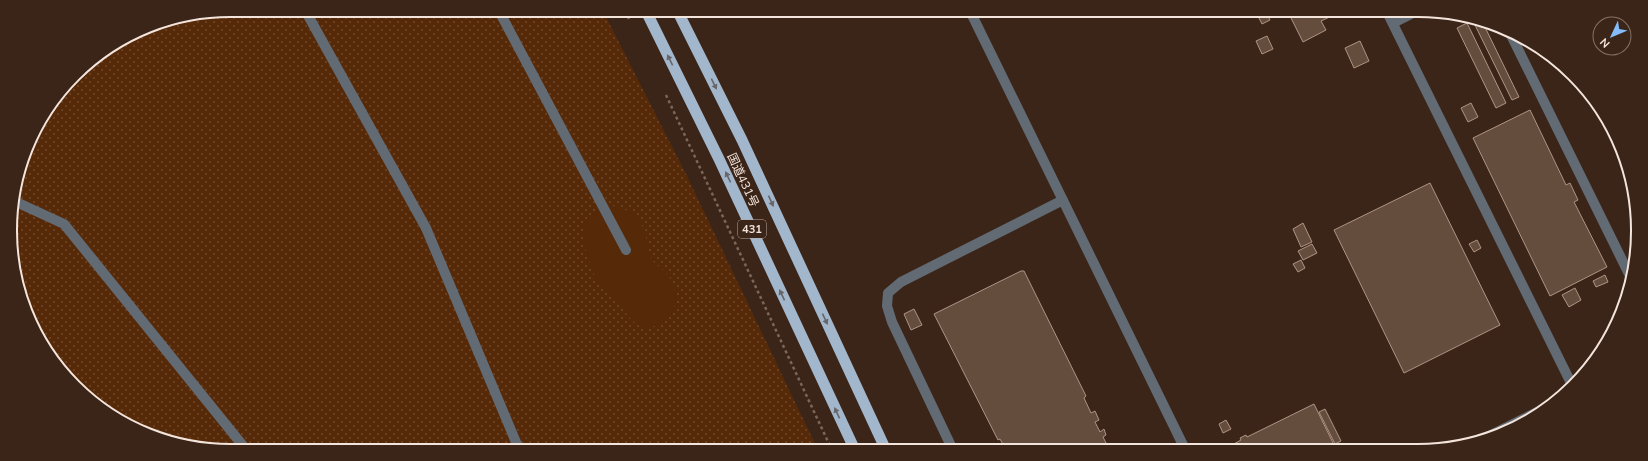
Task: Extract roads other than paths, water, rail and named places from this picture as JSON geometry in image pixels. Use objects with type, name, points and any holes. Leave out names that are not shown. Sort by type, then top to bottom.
[{"type":"highway","name":"国道431号","points":[[649,17],[720,159],[852,444]]},
{"type":"highway","name":"国道431号","points":[[680,17],[742,140],[883,444]]},
{"type":"lane","points":[[309,17],[426,228],[517,444]]},
{"type":"lane","points":[[502,17],[626,250]]},
{"type":"lane","points":[[973,17],[1183,444]]},
{"type":"lane","points":[[1390,17],[1569,380]]},
{"type":"lane","points":[[1393,23],[1405,17]]},
{"type":"lane","points":[[1513,40],[1627,270]]},
{"type":"lane","points":[[950,444],[892,322],[887,306],[888,293],[901,282],[1063,200]]},
{"type":"lane","points":[[19,203],[64,224],[242,444]]}]
